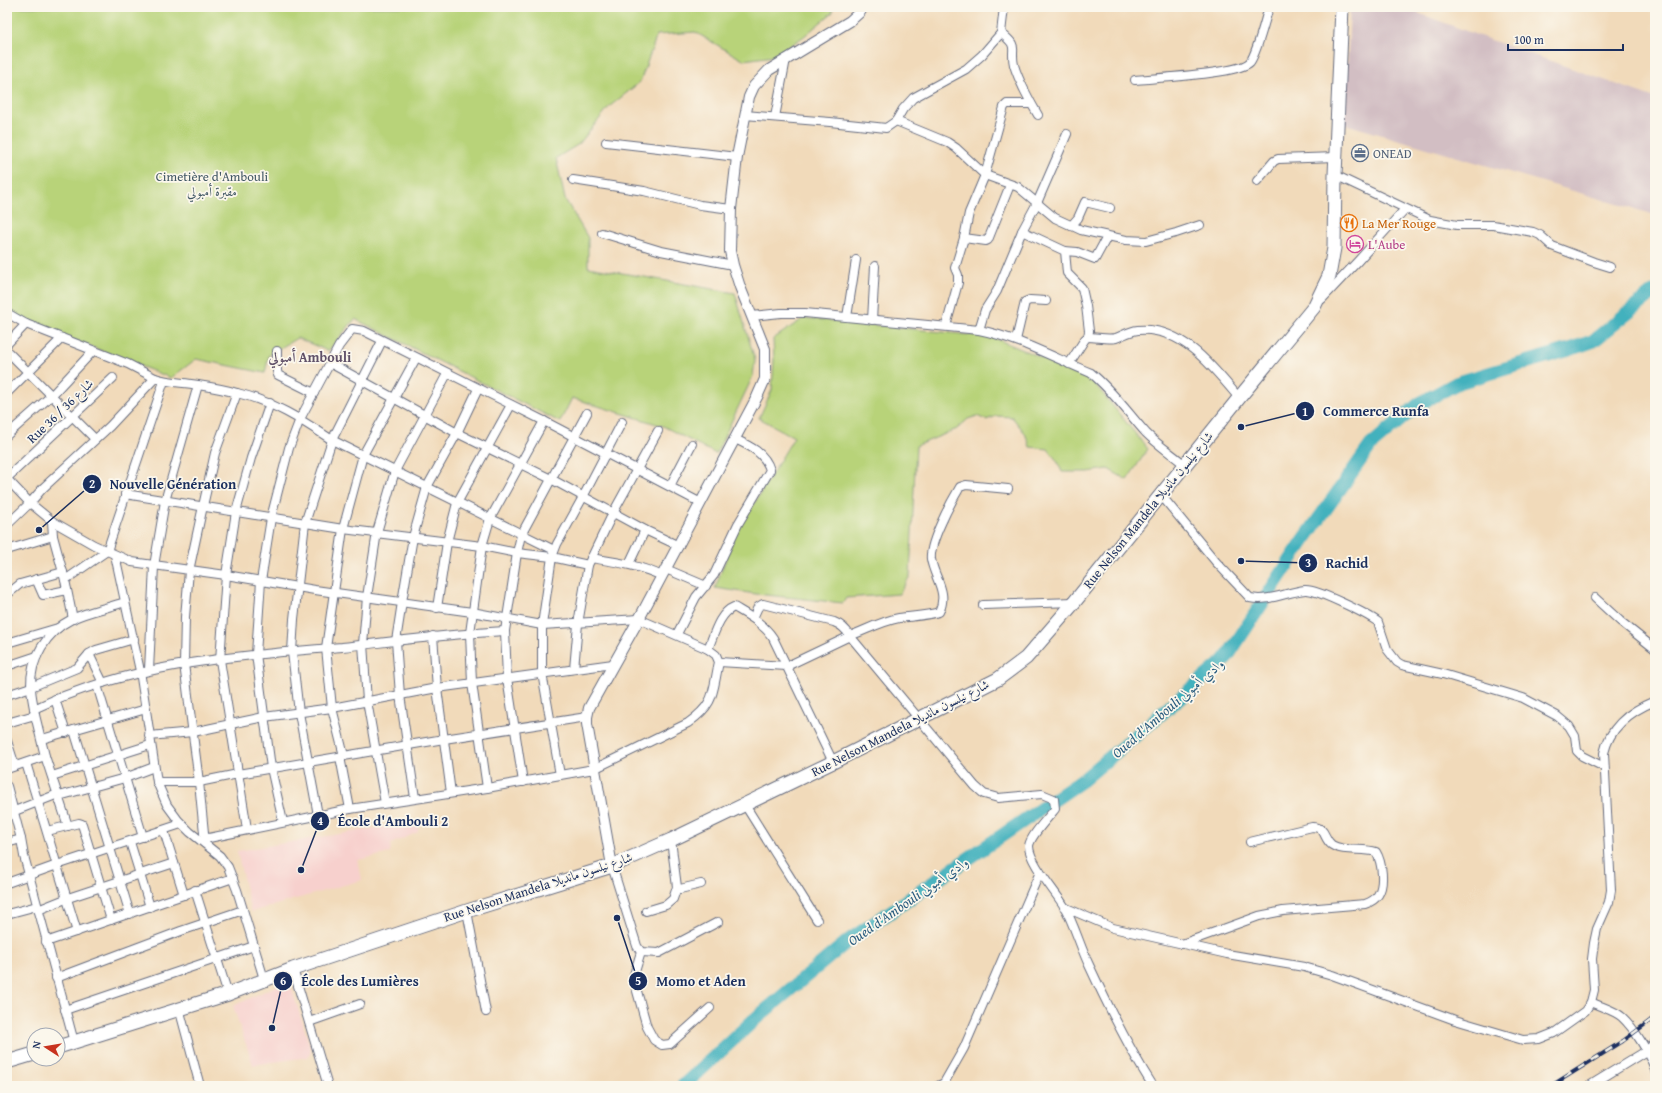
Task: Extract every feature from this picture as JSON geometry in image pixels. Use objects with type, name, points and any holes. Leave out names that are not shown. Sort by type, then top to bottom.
[{"type":"main road","name":"Rue Nelson Mandela شارع نيلسون مانديلا","points":[[66,1044],[179,1008],[228,994],[264,979],[467,910],[612,866],[671,840],[833,762],[998,679],[1026,658],[1075,602],[1314,307],[1329,276],[1332,264],[1342,7]]},
{"type":"main road","points":[[7,1062],[26,1056]]},
{"type":"street","points":[[641,952],[637,946],[612,866],[594,769],[587,717],[589,708],[664,573],[758,397],[765,379],[765,349],[732,265],[730,251],[731,209],[737,157],[749,97],[754,86],[769,70],[850,20],[860,12],[863,7]]},
{"type":"street","points":[[745,115],[886,128],[896,121],[903,109],[913,98],[974,63],[1001,33],[1004,7]]},
{"type":"street","points":[[1135,80],[1191,75],[1246,66],[1254,53],[1269,7]]},
{"type":"street","points":[[1001,33],[1012,43],[1014,49],[1014,65],[1031,104],[1038,115]]},
{"type":"street","points":[[775,117],[786,59]]},
{"type":"street","points":[[946,326],[958,284],[958,275],[955,268],[964,238],[969,213],[985,175],[998,127],[1007,104],[1031,104]]},
{"type":"street","points":[[896,121],[947,142],[956,148],[985,175],[1018,187],[1055,218],[1071,226],[1107,237],[1146,241],[1200,225]]},
{"type":"street","points":[[979,330],[985,310],[997,291],[1022,231],[1037,203],[1067,134]]},
{"type":"street","points":[[606,142],[737,157]]},
{"type":"street","points":[[1257,181],[1274,161],[1278,159],[1336,158]]},
{"type":"street","points":[[1335,175],[1430,220],[1457,225],[1493,225],[1533,232],[1540,235],[1552,246],[1610,267]]},
{"type":"street","points":[[573,180],[644,191],[700,205],[731,209]]},
{"type":"street","points":[[964,238],[988,240],[1010,185]]},
{"type":"street","points":[[1071,226],[1078,218],[1085,202],[1110,208]]},
{"type":"street","points":[[1314,307],[1405,209]]},
{"type":"street","points":[[1022,231],[1064,251],[1077,252],[1095,259],[1107,237]]},
{"type":"street","points":[[602,233],[661,251],[732,265]]},
{"type":"street","points":[[1064,251],[1067,273],[1082,288],[1089,331],[1088,337],[1085,339],[1069,364]]},
{"type":"street","points":[[847,317],[856,260]]},
{"type":"street","points":[[872,320],[875,266]]},
{"type":"street","points":[[1016,340],[1025,302],[1030,300],[1046,301]]},
{"type":"street","points":[[7,313],[26,324],[128,364],[155,378],[164,381],[198,385],[238,393],[270,403],[300,419],[332,440],[363,454],[457,504],[490,519],[553,554]]},
{"type":"street","points":[[752,316],[780,313],[805,313],[979,330],[1016,340],[1091,373],[1101,381],[1147,434],[1185,465]]},
{"type":"street","points":[[7,344],[26,324]]},
{"type":"street","points":[[283,822],[272,768],[256,654],[261,581],[271,518],[288,448],[300,419],[339,346],[352,329],[364,331],[447,374],[606,452],[701,503]]},
{"type":"street","points":[[1088,337],[1117,338],[1129,331],[1140,330],[1153,330],[1166,334],[1183,342],[1208,362],[1239,398]]},
{"type":"street","points":[[7,393],[62,338]]},
{"type":"street","points":[[318,815],[299,713],[292,652],[294,619],[306,523],[332,440],[382,341]]},
{"type":"street","points":[[7,351],[74,416],[95,439]]},
{"type":"street","points":[[7,435],[52,395],[93,351]]},
{"type":"street","points":[[277,351],[278,374],[314,393]]},
{"type":"street","points":[[350,809],[342,756],[332,708],[326,648],[333,592],[343,529],[363,454],[416,358]]},
{"type":"street","points":[[330,363],[457,433],[551,479],[645,530],[678,546]]},
{"type":"street","points":[[385,804],[377,751],[367,701],[363,644],[367,597],[377,532],[395,471],[447,374]]},
{"type":"street","name":"Rue 36 / شارع 36","points":[[7,478],[113,378]]},
{"type":"street","points":[[7,525],[43,488],[110,426],[155,378]]},
{"type":"street","points":[[8,592],[15,587],[36,579],[64,576],[107,551],[164,381]]},
{"type":"street","points":[[149,670],[154,566],[166,502],[198,385]]},
{"type":"street","points":[[414,798],[400,695],[396,641],[402,602],[413,537],[427,487],[457,433],[478,389]]},
{"type":"street","points":[[204,841],[199,782],[184,664],[185,617],[189,571],[215,453],[238,393]]},
{"type":"street","points":[[247,829],[220,660],[226,575],[236,512],[251,458],[270,403]]},
{"type":"street","points":[[437,608],[447,542],[457,504],[511,405]]},
{"type":"street","points":[[523,782],[507,678],[505,631],[517,553],[521,535],[587,413]]},
{"type":"street","points":[[487,788],[472,683],[470,633],[482,546],[490,519],[544,421]]},
{"type":"street","points":[[560,775],[542,673],[542,625],[553,554],[622,422]]},
{"type":"street","points":[[574,669],[578,624],[590,562],[613,513],[658,431]]},
{"type":"street","points":[[677,634],[696,597],[706,586],[722,560],[738,524],[770,470],[768,461],[756,449],[735,439]]},
{"type":"street","points":[[670,486],[692,444]]},
{"type":"street","points":[[7,478],[30,503],[52,521],[107,551],[132,562],[226,575],[298,588],[472,612],[506,620],[542,625],[578,624],[639,619],[677,634],[708,649],[716,655],[719,662],[711,699],[702,713],[688,723],[594,769],[487,788],[350,809],[247,829],[204,841]]},
{"type":"street","points":[[719,662],[787,666],[883,622],[898,618],[939,612],[942,605],[943,595],[931,558],[932,550],[942,524],[960,487],[966,485],[1008,489]]},
{"type":"street","points":[[125,494],[166,502],[203,506],[343,529],[482,546],[517,553],[553,554],[590,562],[629,564],[706,586]]},
{"type":"street","points":[[1161,495],[1225,573],[1250,598],[1261,599],[1305,590],[1311,590],[1324,595],[1378,622],[1387,648],[1396,662],[1402,665],[1436,672],[1523,698],[1557,716],[1569,726],[1575,736],[1577,751],[1582,756],[1604,767]]},
{"type":"street","points":[[52,521],[53,536],[64,576],[73,619]]},
{"type":"street","points":[[629,564],[645,530]]},
{"type":"street","points":[[7,550],[53,536]]},
{"type":"street","points":[[115,555],[140,671],[150,745],[157,782],[167,805],[182,824],[220,856],[233,878],[264,979]]},
{"type":"street","points":[[36,579],[43,595],[67,590]]},
{"type":"street","points":[[1594,598],[1620,621],[1655,648]]},
{"type":"street","points":[[68,826],[45,756],[42,739],[34,712],[31,687],[33,670],[37,656],[44,642],[59,628],[73,619],[125,602]]},
{"type":"street","points":[[983,605],[1075,602]]},
{"type":"street","points":[[753,618],[758,607],[763,604],[841,625],[918,719],[975,786],[984,794],[998,798],[1042,794],[1054,799],[1055,809],[1032,838],[1029,845],[1030,851],[1040,872],[1064,907],[1088,963],[1125,1039],[1152,1086]]},
{"type":"street","points":[[708,649],[723,616],[728,609],[734,607],[753,618],[767,629],[774,638],[833,762]]},
{"type":"street","points":[[7,643],[59,628]]},
{"type":"street","points":[[7,723],[34,712],[55,699],[140,671],[256,654],[292,652],[432,636],[505,631]]},
{"type":"street","points":[[432,636],[437,688],[451,793]]},
{"type":"street","points":[[7,695],[77,668],[88,654],[96,650],[134,639]]},
{"type":"street","points":[[88,654],[100,684],[106,720],[143,837]]},
{"type":"street","points":[[7,666],[37,656]]},
{"type":"street","points":[[149,736],[192,732],[229,723],[332,708],[437,688],[613,664]]},
{"type":"street","points":[[55,699],[85,766],[130,914]]},
{"type":"street","points":[[1064,907],[1113,928],[1227,954],[1304,967],[1332,975],[1455,1020],[1523,1040],[1539,1039],[1554,1033],[1585,1011],[1591,1002],[1594,990],[1592,959],[1594,943],[1597,929],[1609,902],[1611,890],[1604,753],[1610,734],[1617,725],[1634,712],[1655,701]]},
{"type":"street","points":[[42,739],[146,709]]},
{"type":"street","points":[[157,782],[199,782],[342,756],[587,717]]},
{"type":"street","points":[[7,741],[11,768],[45,756]]},
{"type":"street","points":[[52,776],[150,745]]},
{"type":"street","points":[[26,763],[68,898],[77,932]]},
{"type":"street","points":[[11,813],[58,795],[92,788],[154,767]]},
{"type":"street","points":[[7,786],[11,813],[21,839],[37,908],[74,1042]]},
{"type":"street","points":[[745,805],[817,920]]},
{"type":"street","points":[[47,832],[79,822],[82,824],[111,920]]},
{"type":"street","points":[[7,883],[182,824]]},
{"type":"street","points":[[1182,944],[1259,916],[1283,911],[1365,904],[1374,900],[1379,894],[1381,883],[1380,858],[1376,852],[1368,849],[1337,848],[1330,844],[1322,830],[1318,827],[1312,827],[1250,842]]},
{"type":"street","points":[[164,831],[184,895]]},
{"type":"street","points":[[7,844],[21,839]]},
{"type":"street","points":[[646,911],[658,908],[671,901],[677,887],[671,840]]},
{"type":"street","points":[[130,842],[150,907]]},
{"type":"street","points":[[7,914],[37,908],[174,863]]},
{"type":"street","points":[[943,1085],[964,1048],[1040,872]]},
{"type":"street","points":[[46,942],[233,878]]},
{"type":"street","points":[[677,887],[680,890],[701,884]]},
{"type":"street","points":[[196,890],[228,994]]},
{"type":"street","points":[[56,978],[244,910]]},
{"type":"street","points":[[467,910],[486,1012]]},
{"type":"street","points":[[641,952],[659,953],[718,922]]},
{"type":"street","points":[[65,1010],[217,960],[254,946]]},
{"type":"street","points":[[641,952],[634,975],[647,1027],[654,1040],[662,1045],[670,1044],[710,1008]]},
{"type":"street","points":[[293,969],[328,1086]]},
{"type":"street","points":[[1591,1002],[1622,1017],[1646,1051],[1655,1070]]},
{"type":"street","points":[[309,1022],[360,1004]]},
{"type":"street","points":[[179,1008],[200,1086]]},
{"type":"street","points":[[1589,1086],[1646,1051],[1655,1043]]},
{"type":"shaded area","points":[[1350,7],[1402,7],[1655,98],[1655,215],[1345,124]]},
{"type":"shaded area","points":[[418,821],[418,832],[391,844],[390,853],[358,860],[362,880],[251,912],[237,851]]},
{"type":"shaded area","points":[[289,980],[311,1050],[308,1057],[253,1065],[233,1006]]},
{"type":"green space","name":"Cimetière d'Ambouli مقبرة أمبولي","points":[[7,7],[832,7],[833,12],[803,37],[775,56],[743,60],[695,32],[657,35],[640,82],[609,107],[579,144],[556,158],[565,199],[588,238],[588,267],[735,293],[755,360],[753,376],[716,454],[663,426],[572,398],[560,422],[355,319],[328,351],[297,338],[269,355],[265,373],[196,359],[171,378],[25,321],[7,312]]},
{"type":"green space","points":[[804,318],[992,337],[1090,378],[1148,449],[1127,480],[1108,469],[1088,472],[1062,472],[1057,461],[1048,449],[1030,447],[1025,433],[1012,417],[997,416],[986,420],[977,416],[968,419],[957,429],[916,446],[910,576],[899,594],[846,598],[843,603],[715,588],[734,537],[794,437],[759,418],[772,390],[774,360],[773,339]]},
{"type":"waterway","name":"Oued d'Ambouli وادي أمبولي","points":[[683,1086],[754,1020],[848,941],[1083,780],[1225,660],[1301,544],[1371,445],[1419,404],[1457,383],[1593,341],[1655,291]]},
{"type":"railway","points":[[1551,1086],[1623,1041],[1655,1017]]},
{"type":"place","name":"ONEAD","points":[[1360,153]]},
{"type":"place","name":"La Mer Rouge","points":[[1349,223]]},
{"type":"place","name":"L'Aube","points":[[1355,244]]},
{"type":"place","name":"Commerce Runfa","points":[[1241,427]]},
{"type":"place","name":"Nouvelle Génération","points":[[39,530]]},
{"type":"place","name":"Rachid","points":[[1241,561]]},
{"type":"place","name":"École d'Ambouli 2","points":[[301,870]]},
{"type":"place","name":"Momo et Aden","points":[[617,918]]},
{"type":"place","name":"École des Lumières","points":[[272,1028]]},
{"type":"district","name":"أمبولي Ambouli","points":[[310,357]]}]
